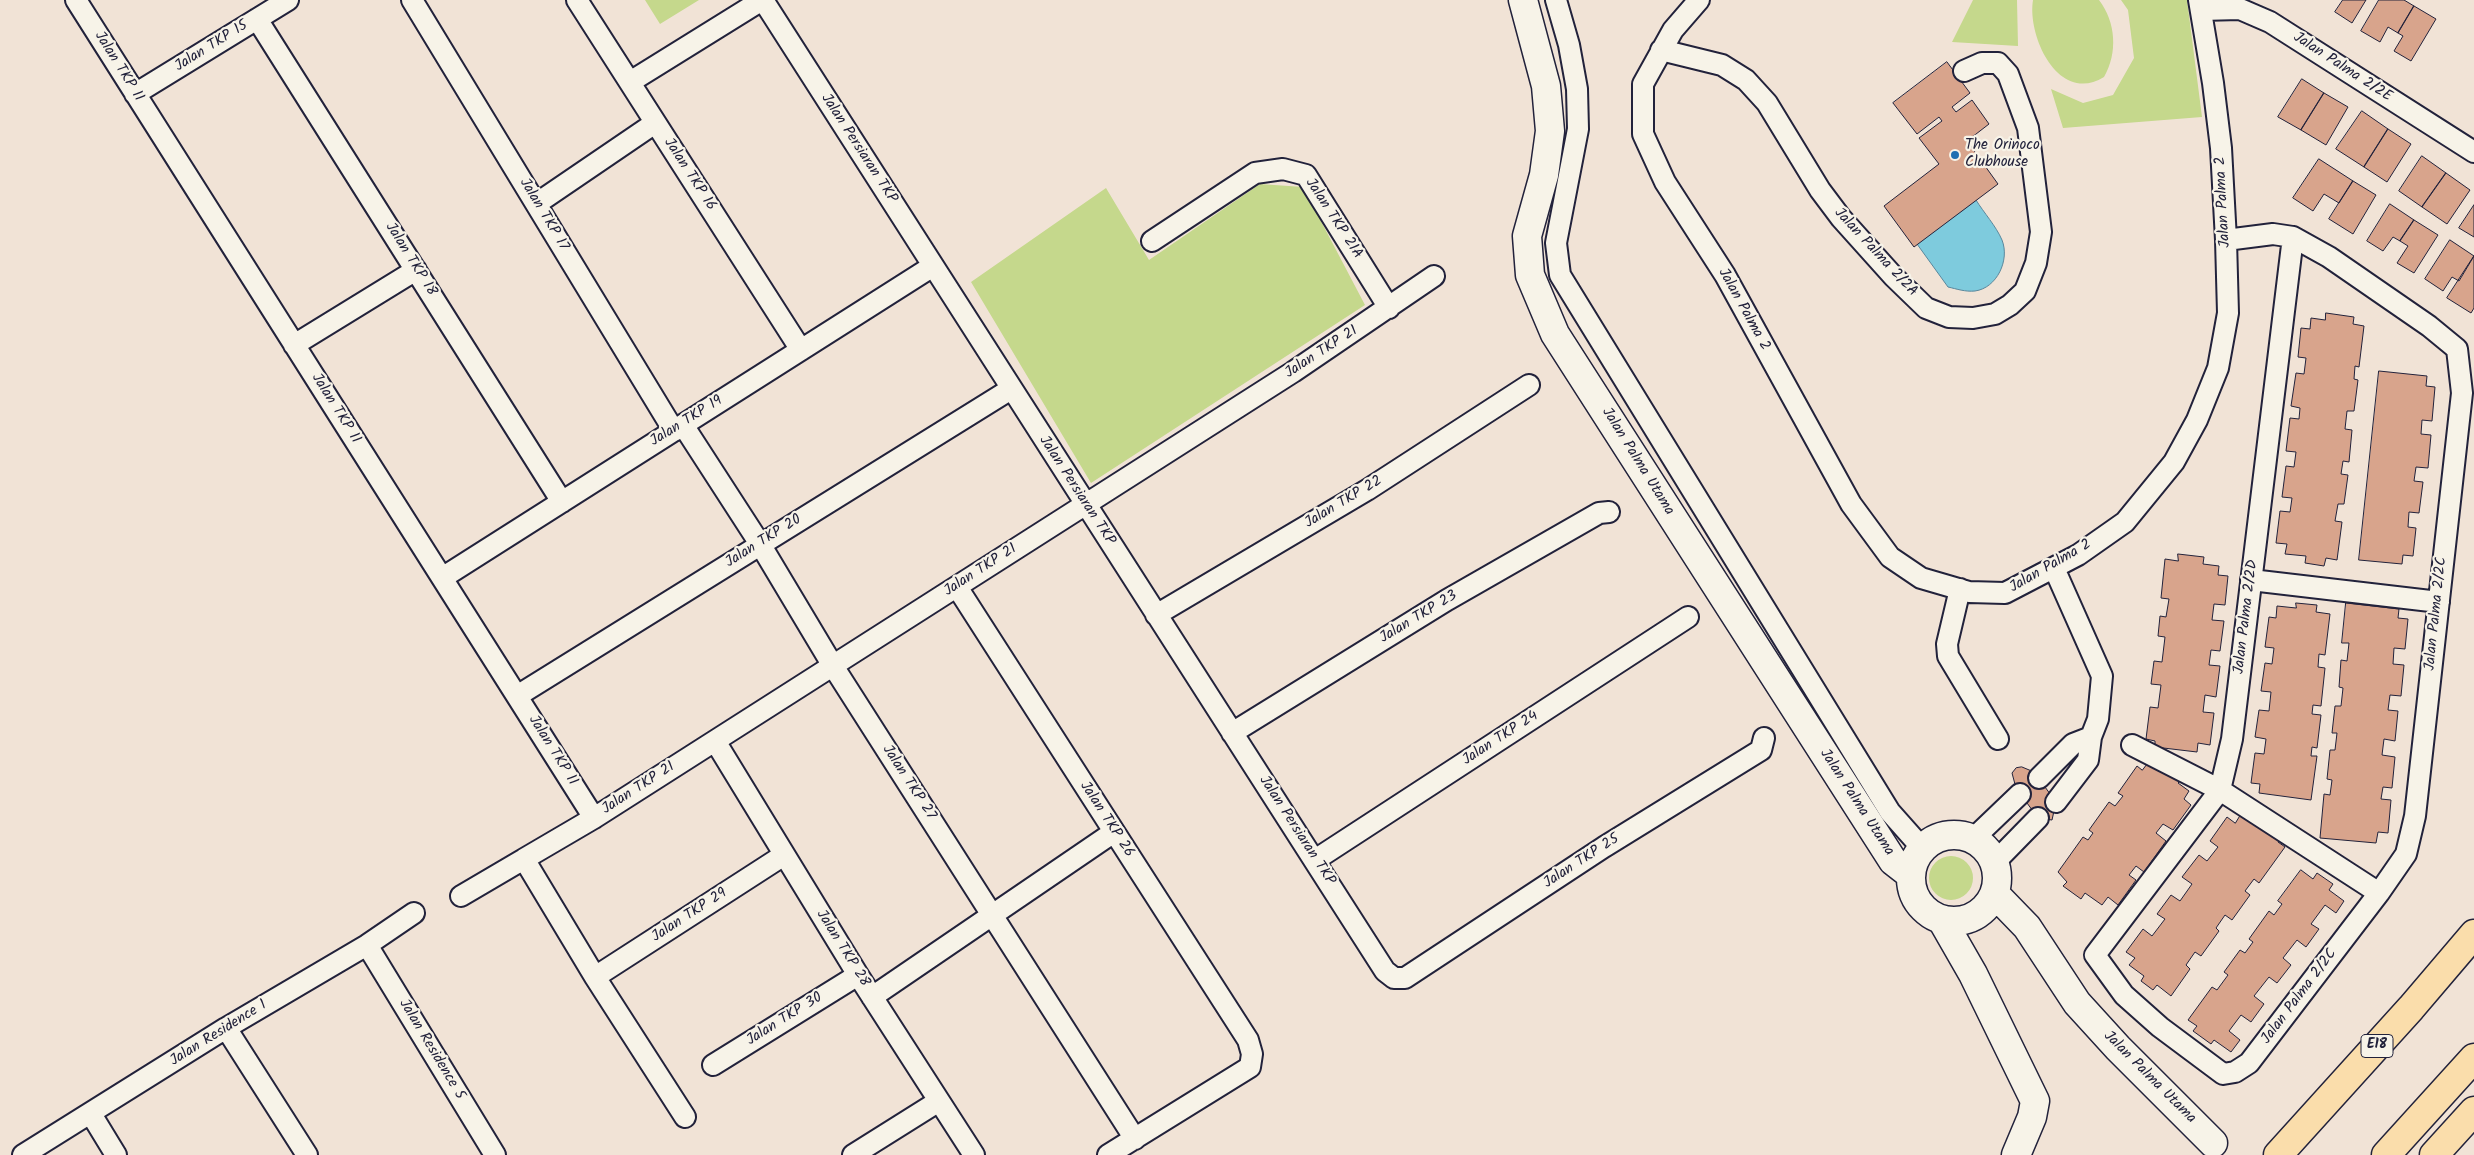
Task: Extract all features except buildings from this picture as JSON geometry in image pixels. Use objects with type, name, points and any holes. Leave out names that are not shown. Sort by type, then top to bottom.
[{"type":"highway","name":"E18","points":[[2280,1153],[2411,1008],[2474,934]]},
{"type":"highway","points":[[2386,1155],[2474,1058]]},
{"type":"highway","points":[[2434,1155],[2474,1112]]},
{"type":"street","name":"Jalan TKP 11","points":[[76,0],[594,818]]},
{"type":"street","name":"Jalan TKP 15","points":[[135,94],[288,0]]},
{"type":"street","name":"Jalan TKP 17","points":[[412,0],[536,204],[678,428]]},
{"type":"street","name":"Jalan TKP 16","points":[[577,0],[801,350]]},
{"type":"street","points":[[630,82],[762,0]]},
{"type":"street","name":"Jalan Persiaran TKP","points":[[762,0],[1385,971],[1394,978]]},
{"type":"street","name":"Jalan Palma Utama","points":[[1523,0],[1546,86],[1550,131],[1544,175],[1527,236],[1530,276],[1555,334],[1893,861],[1911,875]]},
{"type":"street","points":[[1556,0],[1570,46],[1577,89],[1578,129],[1556,243],[1560,275],[1890,812],[1922,848]]},
{"type":"street","name":"Jalan Palma 2","points":[[1699,0],[1673,30],[1643,84],[1643,134],[1665,182],[1725,275],[1850,504],[1890,557],[1921,578],[1969,592],[2005,594],[2078,555],[2125,522],[2174,462],[2197,420],[2218,368],[2228,313],[2226,240],[2221,148],[2200,5]]},
{"type":"street","name":"Jalan Palma 2/2E","points":[[2200,5],[2240,8],[2270,22],[2474,152]]},
{"type":"street","name":"Jalan TKP 18","points":[[257,19],[562,502]]},
{"type":"street","name":"Jalan Palma 2/2A","points":[[1661,50],[1722,65],[1746,80],[1766,103],[1820,190],[1841,218],[1894,277],[1926,308],[1949,317],[1974,318],[1995,314],[2010,306],[2025,291],[2036,263],[2041,232],[2028,128],[2008,74],[1998,63],[1982,62],[1964,71]]},
{"type":"street","points":[[536,204],[655,122]]},
{"type":"street","name":"Jalan TKP 21A","points":[[1152,241],[1255,173],[1283,169],[1299,173],[1306,175],[1390,308]]},
{"type":"street","name":"Jalan Palma 2/2C","points":[[2223,1074],[2235,1072],[2249,1062],[2380,893],[2406,854],[2415,816],[2462,393],[2457,349],[2429,326],[2329,257],[2294,237],[2273,234],[2226,240]]},
{"type":"street","name":"Jalan Palma 2/2D","points":[[2223,1074],[2160,1027],[2124,995],[2095,955],[2220,790],[2232,739],[2294,237]]},
{"type":"street","name":"Jalan TKP 19","points":[[442,578],[932,266]]},
{"type":"street","points":[[294,345],[416,270]]},
{"type":"street","name":"Jalan TKP 21","points":[[461,896],[594,818],[957,587],[1390,308],[1434,276]]},
{"type":"street","name":"Jalan TKP 22","points":[[1156,615],[1367,490],[1529,385]]},
{"type":"street","name":"Jalan TKP 20","points":[[518,696],[1010,389]]},
{"type":"street","name":"Jalan TKP 27","points":[[678,428],[760,544],[833,666],[1135,1139]]},
{"type":"street","name":"Jalan TKP 23","points":[[1232,733],[1447,600],[1599,513],[1609,512]]},
{"type":"street","points":[[2054,568],[2102,676],[2098,719],[2091,737],[2088,760],[2056,802]]},
{"type":"street","points":[[2251,580],[2439,602]]},
{"type":"street","name":"Jalan TKP 26","points":[[957,587],[1248,1040],[1252,1054],[1250,1067],[1135,1139]]},
{"type":"street","points":[[1960,589],[1947,644],[1948,656],[1998,738]]},
{"type":"street","name":"Jalan TKP 24","points":[[1315,860],[1688,617]]},
{"type":"street","points":[[2039,778],[2073,744],[2091,737]]},
{"type":"street","name":"Jalan TKP 25","points":[[1394,978],[1405,978],[1604,846],[1761,750],[1764,738]]},
{"type":"street","name":"Jalan TKP 28","points":[[714,741],[858,975],[974,1155]]},
{"type":"street","points":[[2132,745],[2220,790],[2380,893]]},
{"type":"street","points":[[1974,838],[2020,794]]},
{"type":"street","points":[[1995,862],[2038,818]]},
{"type":"street","points":[[872,997],[1114,832]]},
{"type":"street","points":[[1946,834],[1961,834],[1974,838],[1983,844],[1995,862],[1998,872],[1995,894],[1988,905],[1979,914],[1968,920],[1955,922],[1942,920],[1929,913],[1918,903],[1912,889],[1911,875],[1914,861],[1922,848],[1933,839],[1946,834]]},
{"type":"street","name":"Jalan TKP 29","points":[[595,977],[784,855]]},
{"type":"street","points":[[524,860],[595,977],[685,1117]]},
{"type":"street","name":"Jalan Palma Utama","points":[[1995,894],[2027,927],[2077,1003],[2118,1048],[2213,1143]]},
{"type":"street","name":"Jalan Residence 1","points":[[23,1155],[226,1028],[367,945],[414,913]]},
{"type":"street","points":[[1942,920],[1978,982],[2035,1101],[2032,1117],[2016,1155]]},
{"type":"street","name":"Jalan Residence 5","points":[[367,945],[495,1155]]},
{"type":"street","name":"Jalan TKP 30","points":[[713,1064],[858,975]]},
{"type":"street","points":[[226,1028],[307,1155]]},
{"type":"street","points":[[852,1155],[939,1101]]},
{"type":"street","points":[[91,1114],[116,1155]]},
{"type":"street","points":[[1108,1155],[1135,1139]]},
{"type":"green space","points":[[645,0],[699,0],[660,24]]},
{"type":"green space","points":[[1973,0],[2017,0],[2018,46],[1952,42]]},
{"type":"green space","points":[[2033,0],[2099,0],[2109,18],[2113,38],[2112,58],[2104,77],[2088,83],[2073,82],[2060,75],[2049,63],[2035,32],[2032,15]]},
{"type":"green space","points":[[2121,0],[2187,0],[2202,117],[2063,128],[2051,89],[2083,103],[2113,95],[2134,58],[2128,10]]},
{"type":"green space","points":[[1260,184],[1303,187],[1365,305],[1091,483],[971,282],[1106,188],[1149,260]]},
{"type":"green space","points":[[1951,856],[1963,860],[1969,866],[1973,878],[1969,890],[1963,896],[1951,900],[1939,896],[1933,890],[1929,878],[1933,866],[1939,860]]},
{"type":"water","points":[[1976,200],[2002,240],[2004,248],[2003,264],[1995,279],[1983,289],[1968,291],[1948,287],[1917,244]]},
{"type":"place","name":"The Orinoco Clubhouse","points":[[1955,155]]}]
